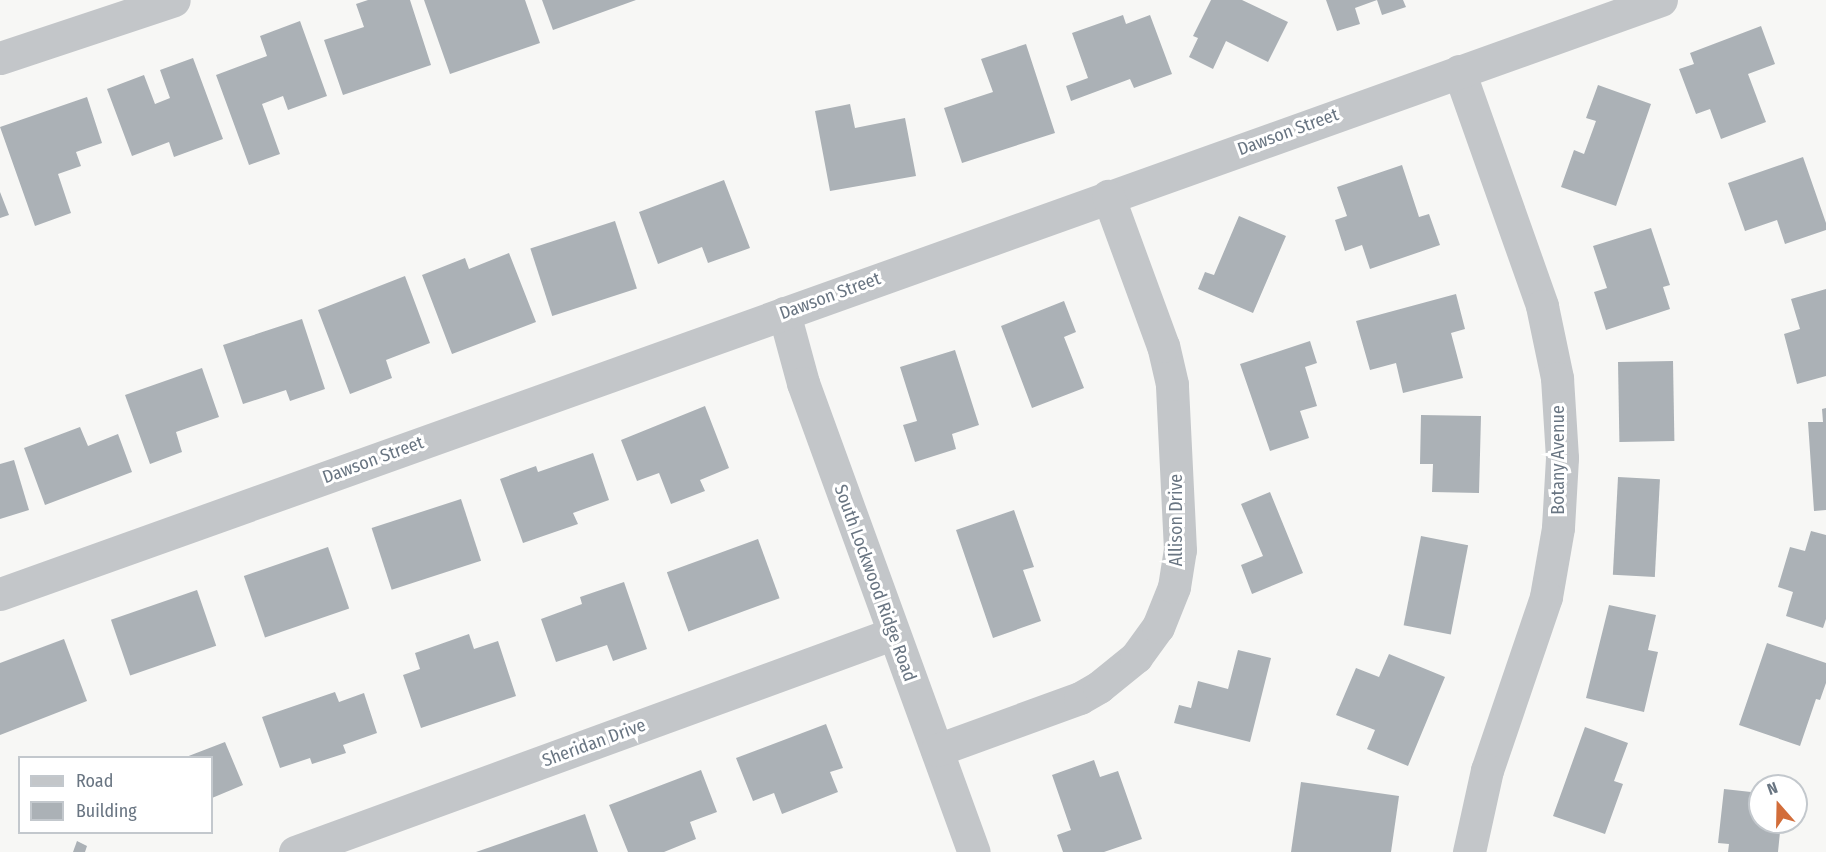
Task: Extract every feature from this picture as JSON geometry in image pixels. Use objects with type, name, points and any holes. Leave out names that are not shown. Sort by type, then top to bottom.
[{"type":"street","points":[[0,58],[174,0]]},
{"type":"street","name":"Dawson Street","points":[[0,594],[1661,0]]},
{"type":"street","name":"Botany Avenue","points":[[1460,71],[1542,306],[1557,378],[1562,458],[1558,528],[1546,597],[1487,770],[1469,852]]},
{"type":"street","name":"Allison Drive","points":[[937,750],[1080,698],[1099,687],[1136,657],[1158,627],[1174,587],[1180,550],[1172,384],[1162,346],[1108,196]]},
{"type":"street","name":"South Lockwood Ridge Road","points":[[784,313],[803,382],[892,634],[974,852]]},
{"type":"street","name":"Sheridan Drive","points":[[295,852],[892,634]]},
{"type":"building","points":[[368,0],[410,0],[431,65],[343,95],[324,40],[364,27],[356,4]]},
{"type":"building","points":[[424,0],[525,0],[540,43],[450,74]]},
{"type":"building","points":[[542,0],[636,0],[553,30]]},
{"type":"building","points":[[1211,0],[1242,0],[1288,22],[1268,62],[1226,41],[1213,69],[1189,57],[1198,38],[1193,36]]},
{"type":"building","points":[[1326,0],[1377,0],[1355,8],[1360,24],[1337,31]]},
{"type":"building","points":[[1377,0],[1403,0],[1406,7],[1382,15]]},
{"type":"building","points":[[1123,15],[1126,24],[1150,15],[1172,74],[1134,88],[1130,79],[1071,101],[1066,86],[1088,78],[1072,33]]},
{"type":"building","points":[[300,21],[327,96],[288,110],[283,96],[262,104],[280,154],[249,165],[216,75],[267,56],[260,36]]},
{"type":"building","points":[[1761,26],[1775,64],[1748,74],[1766,122],[1721,139],[1710,109],[1696,114],[1679,69],[1694,64],[1690,53]]},
{"type":"building","points":[[1026,44],[1055,133],[962,163],[944,108],[993,92],[981,59]]},
{"type":"building","points":[[193,58],[223,139],[174,157],[169,142],[132,156],[107,89],[144,75],[155,104],[170,98],[160,70]]},
{"type":"building","points":[[1598,85],[1651,104],[1616,206],[1561,187],[1574,150],[1584,154],[1596,121],[1586,118]]},
{"type":"building","points":[[87,97],[102,143],[76,152],[81,166],[58,174],[71,213],[35,226],[0,127]]},
{"type":"building","points":[[850,104],[855,128],[905,118],[916,176],[830,191],[815,111]]},
{"type":"building","points":[[1803,157],[1826,223],[1826,230],[1785,244],[1777,220],[1745,231],[1728,183]]},
{"type":"building","points":[[1402,165],[1419,217],[1429,214],[1440,245],[1370,269],[1362,245],[1345,251],[1335,220],[1347,216],[1337,187]]},
{"type":"building","points":[[724,180],[750,248],[708,263],[702,247],[658,264],[639,212]]},
{"type":"building","points":[[0,192],[9,215],[0,218]]},
{"type":"building","points":[[1239,216],[1286,236],[1253,313],[1198,289],[1205,272],[1214,275]]},
{"type":"building","points":[[615,221],[637,289],[552,316],[530,249]]},
{"type":"building","points":[[1651,228],[1670,285],[1663,287],[1670,309],[1606,330],[1594,292],[1607,288],[1593,246]]},
{"type":"building","points":[[509,253],[536,322],[452,354],[422,275],[465,258],[469,269]]},
{"type":"building","points":[[405,276],[430,343],[386,360],[392,378],[350,394],[318,310]]},
{"type":"building","points":[[1826,289],[1826,376],[1797,384],[1784,334],[1800,329],[1791,299]]},
{"type":"building","points":[[1456,294],[1465,329],[1451,333],[1463,378],[1403,393],[1396,363],[1370,370],[1356,321]]},
{"type":"building","points":[[1064,301],[1076,332],[1064,337],[1084,388],[1032,408],[1001,326]]},
{"type":"building","points":[[302,319],[325,389],[290,401],[286,390],[243,404],[223,345]]},
{"type":"building","points":[[1310,341],[1317,363],[1305,367],[1317,406],[1300,411],[1309,438],[1270,451],[1240,364]]},
{"type":"building","points":[[955,350],[979,425],[952,434],[956,449],[915,462],[903,425],[917,421],[900,367]]},
{"type":"building","points":[[1673,361],[1674,441],[1619,442],[1618,362]]},
{"type":"building","points":[[202,368],[219,417],[176,432],[182,452],[150,464],[125,395]]},
{"type":"building","points":[[705,406],[729,468],[700,480],[705,491],[671,504],[659,473],[637,481],[621,440]]},
{"type":"building","points":[[1826,408],[1826,510],[1814,511],[1808,422],[1823,422],[1822,409]]},
{"type":"building","points":[[1421,415],[1481,416],[1479,493],[1432,492],[1433,464],[1420,464]]},
{"type":"building","points":[[80,427],[88,446],[118,434],[132,472],[45,505],[24,448]]},
{"type":"building","points":[[593,453],[609,500],[573,513],[578,524],[523,543],[500,479],[536,466],[538,472]]},
{"type":"building","points":[[14,460],[29,510],[0,519],[0,464]]},
{"type":"building","points":[[1618,477],[1660,479],[1655,577],[1613,575]]},
{"type":"building","points":[[1270,492],[1303,573],[1252,594],[1241,565],[1263,556],[1241,504]]},
{"type":"building","points":[[461,499],[481,561],[392,590],[372,528]]},
{"type":"building","points":[[1014,510],[1034,567],[1023,570],[1041,621],[993,638],[956,530]]},
{"type":"building","points":[[1811,531],[1826,535],[1826,619],[1823,628],[1786,616],[1793,592],[1778,587],[1790,547],[1805,551]]},
{"type":"building","points":[[1421,536],[1468,545],[1451,634],[1404,625]]},
{"type":"building","points":[[758,539],[780,598],[688,631],[667,572]]},
{"type":"building","points":[[328,547],[349,608],[265,637],[244,576]]},
{"type":"building","points":[[624,582],[647,649],[613,661],[607,645],[556,662],[541,619],[582,604],[580,597]]},
{"type":"building","points":[[197,590],[216,646],[130,675],[111,620]]},
{"type":"building","points":[[1609,605],[1656,615],[1648,650],[1658,652],[1644,712],[1586,698]]},
{"type":"building","points":[[469,634],[474,649],[498,641],[516,696],[421,728],[403,675],[420,669],[415,653]]},
{"type":"building","points":[[64,639],[87,701],[0,735],[0,663]]},
{"type":"building","points":[[1767,643],[1826,663],[1826,683],[1820,700],[1816,699],[1800,746],[1739,725]]},
{"type":"building","points":[[1238,650],[1271,658],[1250,742],[1174,723],[1179,705],[1191,708],[1198,681],[1228,689]]},
{"type":"building","points":[[1389,654],[1445,677],[1408,766],[1367,749],[1375,730],[1336,715],[1356,668],[1379,677]]},
{"type":"building","points":[[335,692],[339,702],[364,693],[377,733],[343,745],[346,753],[312,764],[310,758],[280,768],[262,717]]},
{"type":"building","points":[[826,724],[843,768],[830,772],[838,792],[782,814],[774,793],[753,801],[736,758]]},
{"type":"building","points":[[1585,727],[1628,743],[1614,781],[1623,784],[1605,834],[1553,816]]},
{"type":"building","points":[[225,742],[243,785],[213,798],[213,756],[189,756]]},
{"type":"building","points":[[1094,760],[1100,777],[1118,771],[1142,839],[1104,852],[1063,852],[1057,835],[1071,830],[1052,775]]},
{"type":"building","points":[[701,770],[717,812],[690,822],[696,839],[664,852],[628,852],[609,805]]},
{"type":"building","points":[[1301,782],[1399,796],[1391,852],[1291,852]]},
{"type":"building","points":[[1724,789],[1748,792],[1748,834],[1780,834],[1778,852],[1728,852],[1729,844],[1718,843]]},
{"type":"building","points":[[585,814],[598,852],[476,852]]},
{"type":"building","points":[[77,841],[87,846],[85,852],[73,852]]}]
